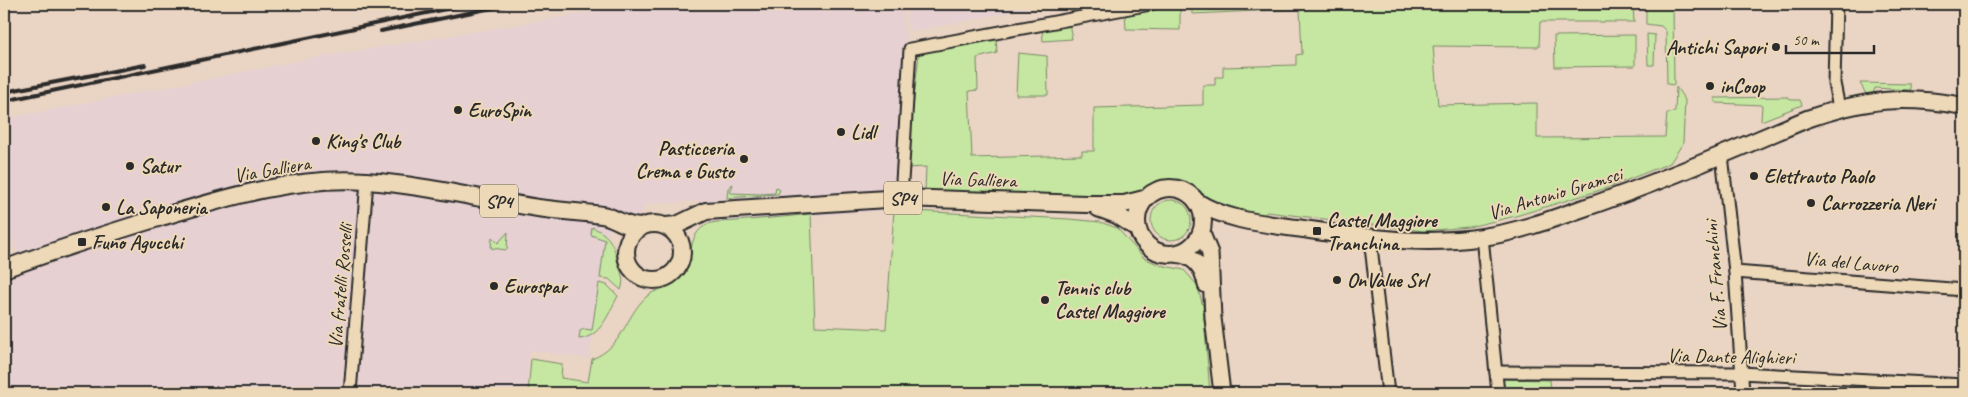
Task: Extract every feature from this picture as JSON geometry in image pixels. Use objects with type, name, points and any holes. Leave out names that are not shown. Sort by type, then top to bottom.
[{"type":"main road","name":"Via Antonio Gramsci","points":[[1197,202],[1210,210],[1239,220],[1370,238],[1426,241],[1482,237],[1507,232],[1600,203],[1807,119],[1839,108],[1900,98],[1964,106]]},
{"type":"main road","name":"Via Galliera","points":[[4,269],[58,249],[240,195],[320,181],[367,181],[586,214],[605,215],[630,227],[641,227]]},
{"type":"main road","name":"SP4","points":[[1144,199],[1161,188],[1175,188],[1188,193],[1197,202]]},
{"type":"main road","name":"Via Galliera","points":[[666,226],[678,224],[706,211],[901,198],[1086,204],[1124,204],[1144,199]]},
{"type":"main road","points":[[1137,228],[1138,211],[1144,199]]},
{"type":"main road","points":[[1176,254],[1189,248],[1202,228],[1202,215],[1197,202]]},
{"type":"main road","name":"Via Galliera","points":[[1086,204],[1117,215],[1137,228]]},
{"type":"main road","name":"Via Galliera","points":[[682,246],[692,229],[700,221],[719,211]]},
{"type":"main road","name":"Via Galliera","points":[[586,214],[615,233],[626,253]]},
{"type":"main road","name":"Via Antonio Gramsci","points":[[1202,228],[1208,222],[1239,220]]},
{"type":"main road","points":[[652,224],[666,226],[677,234],[682,246],[682,258],[677,270],[667,278],[655,281],[642,278],[632,270],[626,253],[628,241],[641,227],[652,224]]},
{"type":"main road","name":"SP4","points":[[1137,228],[1145,243],[1151,248],[1159,252],[1176,254]]},
{"type":"street","points":[[901,198],[910,49],[1151,4]]},
{"type":"street","points":[[1836,4],[1834,83],[1839,108]]},
{"type":"street","name":"Via F. Franchini","points":[[1722,155],[1735,272],[1743,393]]},
{"type":"street","name":"Via fratelli Rosselli","points":[[350,393],[367,181]]},
{"type":"street","points":[[1202,228],[1210,253],[1213,318],[1222,393]]},
{"type":"street","points":[[1482,237],[1498,393]]},
{"type":"street","points":[[1370,238],[1388,393]]},
{"type":"street","points":[[1176,254],[1192,259],[1203,272],[1213,318]]},
{"type":"street","name":"Via del Lavoro","points":[[1735,272],[1964,290]]},
{"type":"street","name":"Via Dante Alighieri","points":[[1496,372],[1741,373],[1964,385]]},
{"type":"shaded area","points":[[641,4],[905,4],[903,19],[907,44],[894,210],[710,223],[711,201],[645,204],[642,214],[632,218],[612,208],[589,359],[530,350],[526,393],[4,393],[4,273],[20,266],[4,209],[4,119],[314,58]]},
{"type":"shaded area","points":[[907,4],[1050,4],[911,32],[906,20]]},
{"type":"green space","points":[[1180,4],[1180,30],[1126,29],[1125,13]]},
{"type":"green space","points":[[1192,4],[1204,4],[1204,6],[1218,4],[1633,4],[1634,22],[1540,22],[1539,47],[1433,46],[1438,105],[1537,103],[1537,138],[1665,137],[1667,113],[1675,112],[1676,87],[1685,100],[1683,143],[1670,163],[1607,188],[1516,216],[1469,227],[1423,231],[1267,212],[1262,216],[1213,205],[1194,187],[1171,180],[1158,183],[1133,197],[1079,197],[925,190],[926,167],[906,168],[919,54],[996,38],[997,53],[977,58],[978,90],[969,91],[972,158],[1082,155],[1082,151],[1094,151],[1094,108],[1203,105],[1203,85],[1215,85],[1215,77],[1223,77],[1223,67],[1296,65],[1296,55],[1302,54],[1300,9],[1192,14]]},
{"type":"green space","points":[[1646,4],[1673,4],[1674,85],[1667,84],[1666,31],[1661,26],[1646,24]]},
{"type":"green space","points":[[1069,23],[1072,39],[1043,41],[1042,28]]},
{"type":"green space","points":[[1647,34],[1655,35],[1654,65],[1648,65]]},
{"type":"green space","points":[[1635,35],[1635,66],[1555,67],[1554,36]]},
{"type":"green space","points":[[1018,53],[1047,56],[1048,95],[1016,95]]},
{"type":"green space","points":[[1860,83],[1910,84],[1911,90],[1875,88],[1873,94],[1866,94]]},
{"type":"green space","points":[[1788,97],[1791,100],[1800,100],[1802,105],[1761,121],[1762,105],[1716,103],[1714,98]]},
{"type":"green space","points":[[733,184],[730,193],[775,193],[776,187],[780,190],[778,194],[727,198],[728,188]]},
{"type":"green space","points":[[1175,200],[1182,203],[1188,209],[1191,220],[1190,228],[1182,237],[1175,240],[1167,240],[1160,237],[1152,228],[1151,216],[1154,209],[1163,201]]},
{"type":"green space","points":[[894,210],[1069,219],[1100,222],[1117,228],[1144,258],[1160,265],[1184,270],[1197,285],[1203,306],[1210,393],[528,393],[531,359],[562,364],[561,378],[588,382],[592,359],[611,347],[646,297],[655,291],[674,284],[682,277],[686,270],[696,234],[708,224],[714,222],[811,214],[815,326],[886,329]]},
{"type":"green space","points":[[592,227],[603,233],[613,246],[622,276],[621,290],[609,279],[600,278],[605,240],[591,235]]},
{"type":"green space","points":[[508,232],[507,250],[491,248],[492,237],[498,243]]},
{"type":"green space","points":[[599,283],[607,285],[618,296],[598,329],[593,334],[579,339],[580,331],[584,329],[592,330]]},
{"type":"green space","points":[[1503,379],[1550,380],[1551,393],[1505,393]]},
{"type":"railway","points":[[4,101],[470,4]]},
{"type":"railway","points":[[381,31],[511,4]]},
{"type":"railway","points":[[4,92],[145,65]]},
{"type":"place","name":"Antichi Sapori","points":[[1776,47]]},
{"type":"place","name":"inCoop","points":[[1710,86]]},
{"type":"place","name":"EuroSpin","points":[[458,110]]},
{"type":"place","name":"Lidl","points":[[841,132]]},
{"type":"place","name":"King's Club","points":[[316,141]]},
{"type":"place","name":"Pasticceria Crema e Gusto","points":[[744,159]]},
{"type":"place","name":"Satur","points":[[130,166]]},
{"type":"place","name":"Elettrauto Paolo","points":[[1754,176]]},
{"type":"place","name":"Carrozzeria Neri","points":[[1811,203]]},
{"type":"place","name":"La Saponeria","points":[[106,207]]},
{"type":"place","name":"Castel Maggiore Tranchina","points":[[1317,231]]},
{"type":"place","name":"Funo Agucchi","points":[[82,242]]},
{"type":"place","name":"OnValue Srl","points":[[1337,280]]},
{"type":"place","name":"Eurospar","points":[[494,286]]},
{"type":"place","name":"Tennis club Castel Maggiore","points":[[1045,300]]}]
